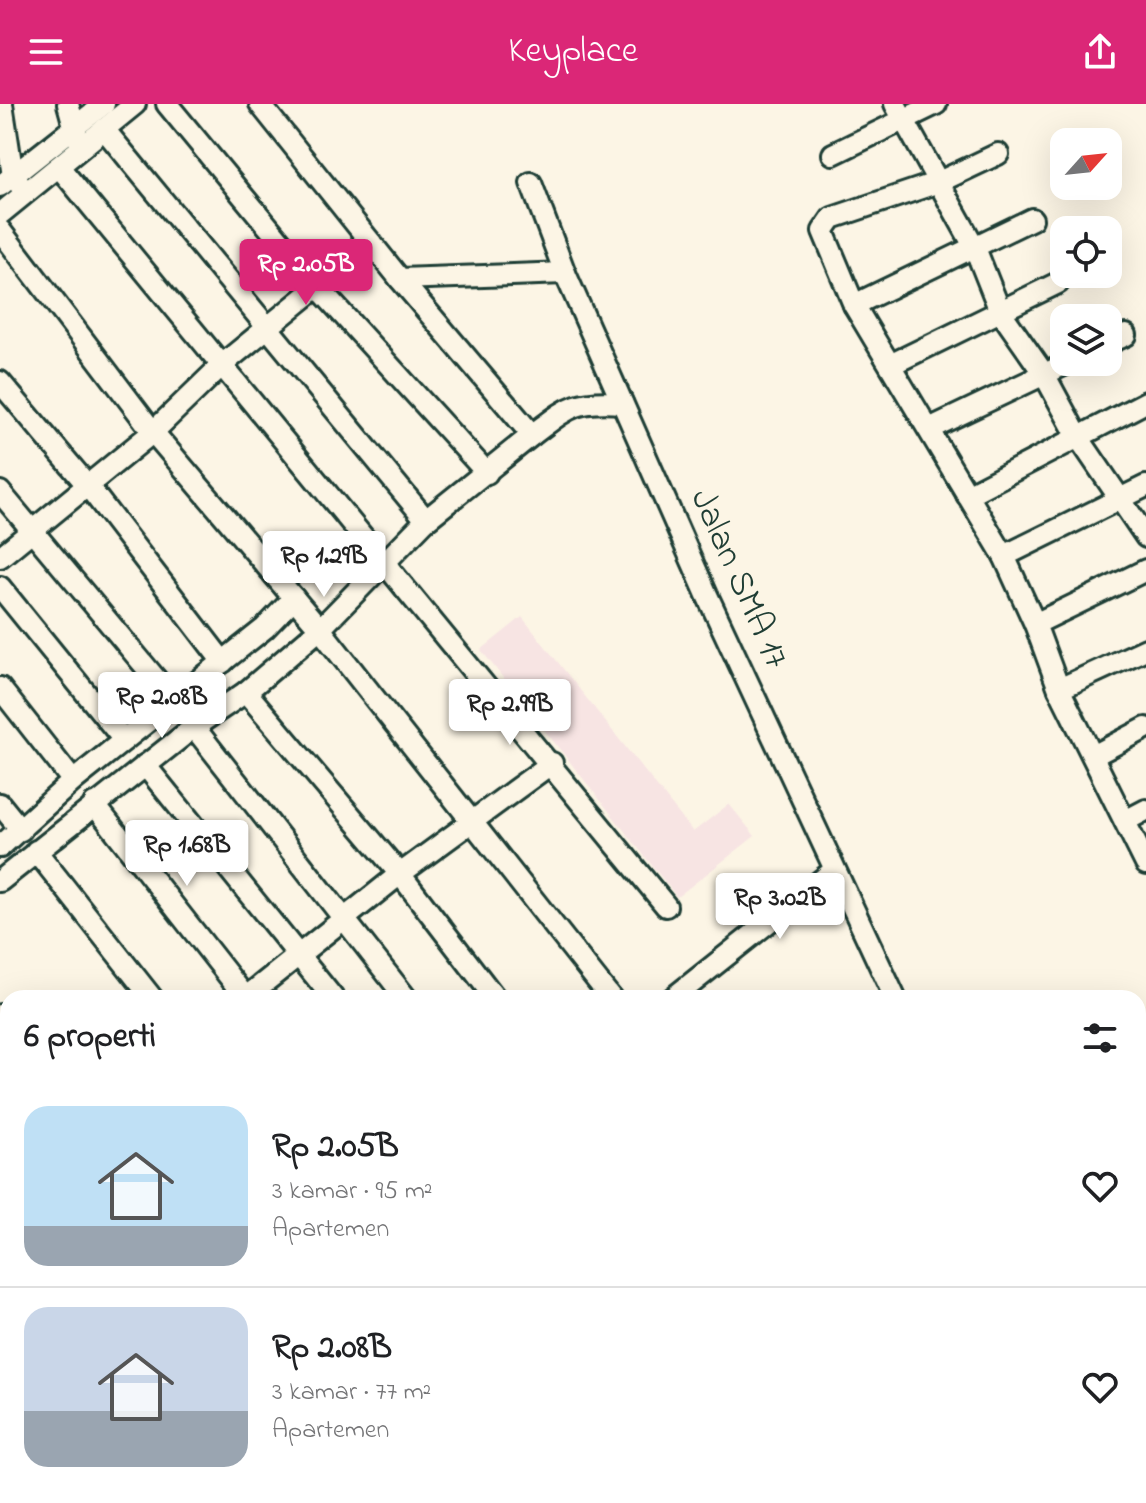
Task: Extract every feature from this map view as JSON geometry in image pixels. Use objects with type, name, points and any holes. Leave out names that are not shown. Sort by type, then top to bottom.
[{"type":"street","points":[[2,104],[6,181]]},
{"type":"street","points":[[68,104],[72,128],[82,148]]},
{"type":"street","points":[[6,181],[104,104]]},
{"type":"street","points":[[0,214],[135,104]]},
{"type":"street","points":[[167,104],[318,287],[487,473]]},
{"type":"street","points":[[260,104],[400,279],[532,435]]},
{"type":"street","points":[[833,154],[899,112],[936,104]]},
{"type":"street","points":[[899,112],[975,248],[1000,311],[1044,374],[1078,437],[1146,537]]},
{"type":"street","points":[[104,129],[426,520]]},
{"type":"street","points":[[998,154],[939,182],[832,218],[823,231],[854,305],[931,428],[1004,556],[1035,624],[1059,689],[1146,864]]},
{"type":"street","points":[[60,168],[384,564],[552,763],[666,906]]},
{"type":"street","points":[[6,181],[26,194]]},
{"type":"street","name":"Jalan SMA 17","points":[[531,183],[565,273],[622,403],[833,871],[891,990]]},
{"type":"street","points":[[854,305],[1032,219]]},
{"type":"street","points":[[0,230],[153,432],[320,629],[605,990]]},
{"type":"street","points":[[0,557],[32,534],[153,432],[223,364],[371,243]]},
{"type":"street","points":[[400,279],[565,273]]},
{"type":"street","points":[[892,364],[1050,287]]},
{"type":"street","points":[[931,428],[1050,371]]},
{"type":"street","points":[[0,382],[88,486],[223,662]]},
{"type":"street","points":[[0,881],[194,727],[246,692],[320,629],[426,520],[532,435],[569,408],[589,400],[622,403]]},
{"type":"street","points":[[967,495],[1146,402]]},
{"type":"street","points":[[1004,556],[1146,486]]},
{"type":"street","points":[[0,492],[175,702]]},
{"type":"street","points":[[1035,624],[1146,570]]},
{"type":"street","points":[[0,587],[124,740]]},
{"type":"street","points":[[0,847],[73,781],[175,702],[294,598]]},
{"type":"street","points":[[1059,689],[1146,649]]},
{"type":"street","points":[[0,688],[73,781]]},
{"type":"street","points":[[246,692],[400,874],[489,990]]},
{"type":"street","points":[[194,727],[400,990]]},
{"type":"street","points":[[1093,756],[1146,728]]},
{"type":"street","points":[[255,990],[400,874],[552,763]]},
{"type":"street","points":[[145,765],[327,990]]},
{"type":"street","points":[[0,804],[21,830]]},
{"type":"street","points":[[94,804],[239,990]]},
{"type":"street","points":[[1125,821],[1146,810]]},
{"type":"street","points":[[36,851],[146,990]]},
{"type":"street","points":[[683,990],[833,871]]},
{"type":"shaded area","points":[[522,617],[693,832],[729,804],[755,836],[677,897],[481,650]]}]
